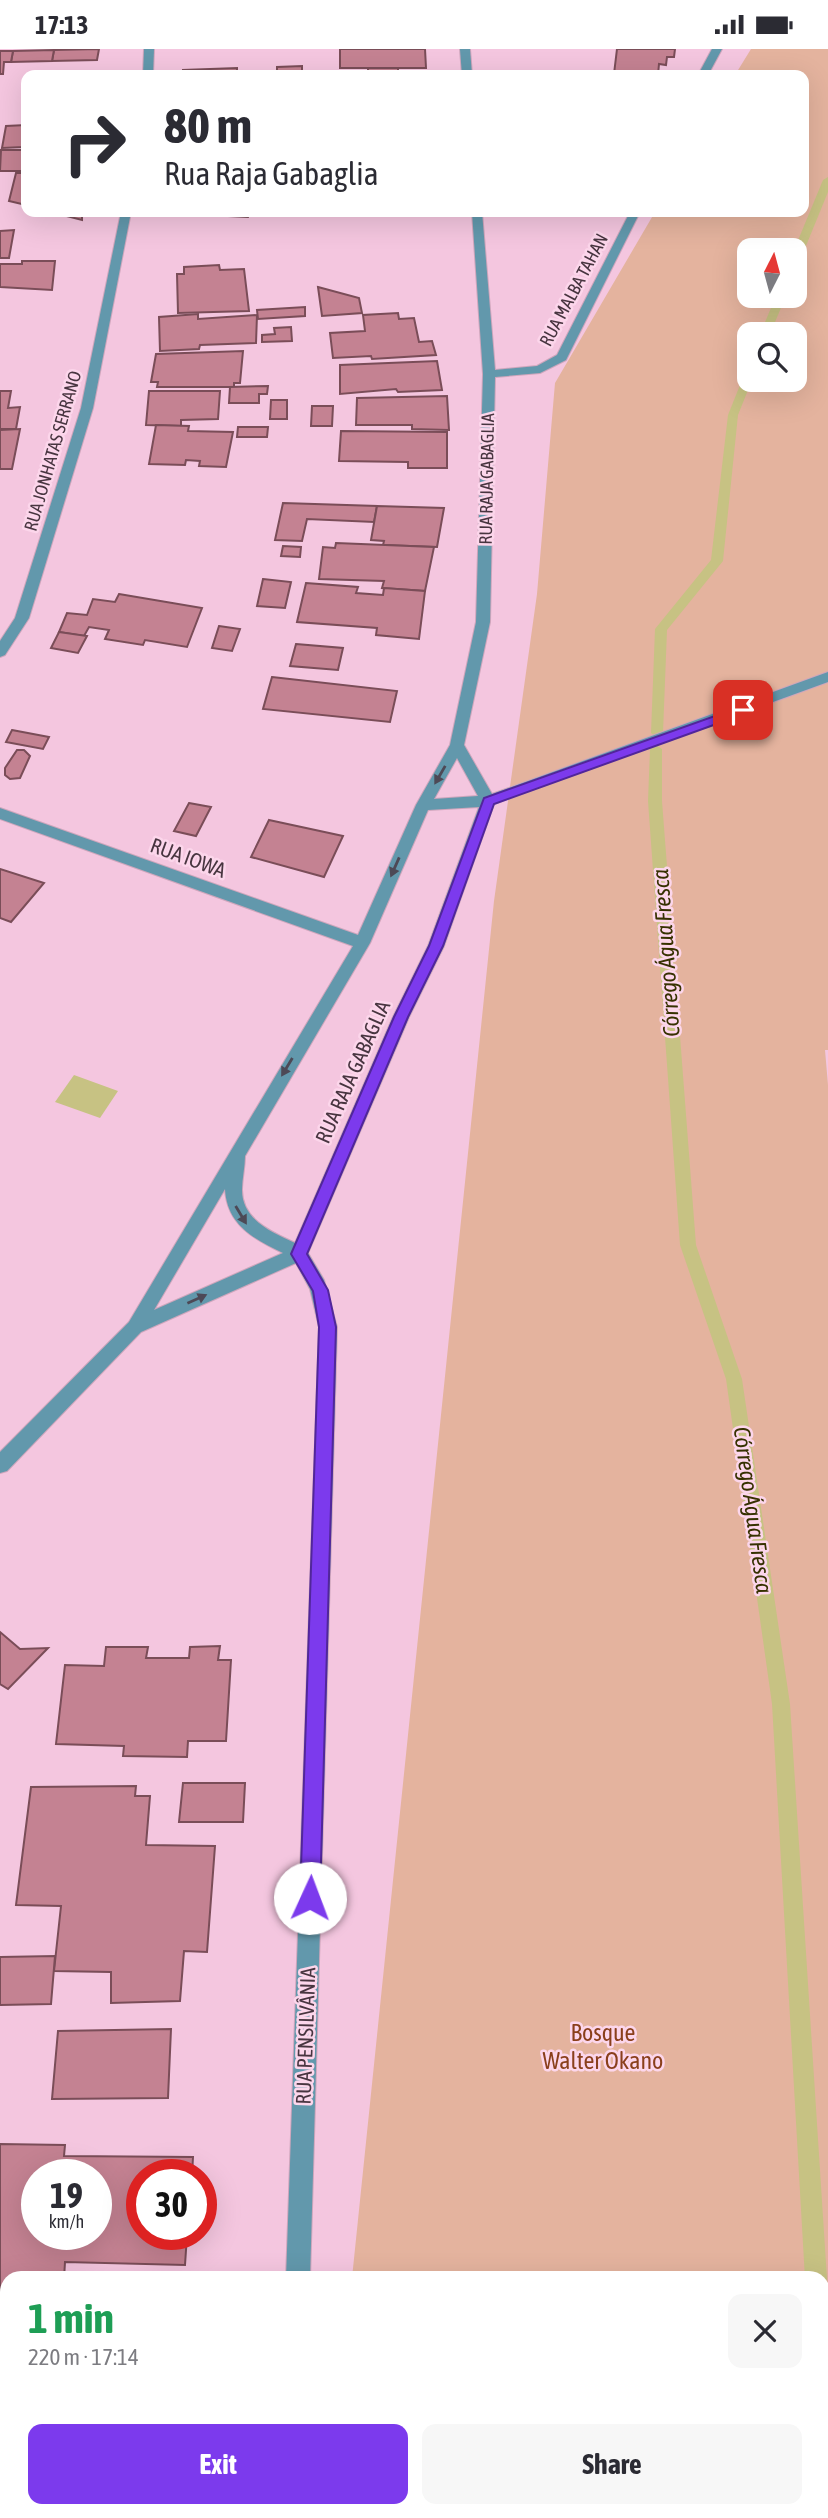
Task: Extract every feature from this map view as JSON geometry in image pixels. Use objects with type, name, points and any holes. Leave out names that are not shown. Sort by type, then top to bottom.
[{"type":"street","points":[[148,70],[149,49]]},
{"type":"street","points":[[465,49],[467,70]]},
{"type":"street","points":[[706,70],[717,49]]},
{"type":"street","name":"RUA JONHATAS SERRANO","points":[[0,652],[22,618],[87,408],[126,217]]},
{"type":"street","name":"RUA RAJA GABAGLIA","points":[[0,1465],[135,1327],[362,943],[422,805],[457,745],[483,622],[489,374],[477,217]]},
{"type":"street","name":"RUA MALBA TAHAN","points":[[489,374],[540,369],[562,356],[632,217]]},
{"type":"street","points":[[422,805],[488,801],[828,677]]},
{"type":"street","points":[[457,745],[488,801]]},
{"type":"street","name":"RUA RAJA GABAGLIA","points":[[135,1327],[299,1254],[401,1017],[436,946],[488,801]]},
{"type":"street","name":"RUA IOWA","points":[[0,813],[362,943]]},
{"type":"street","points":[[238,1150],[232,1191],[235,1207],[246,1225],[299,1254]]},
{"type":"street","name":"RUA PENSILVÂNIA","points":[[298,2271],[327,1327],[320,1290],[299,1254]]},
{"type":"green space","name":"Bosque Walter Okano","points":[[751,49],[828,49],[828,1050],[825,1050],[828,1085],[828,2271],[353,2271],[494,901],[537,594],[555,383],[652,217],[809,217],[809,70],[738,70]]},
{"type":"shaded area","points":[[74,1075],[118,1091],[100,1118],[55,1102]]},
{"type":"building","points":[[99,49],[97,60],[52,61],[54,50]]},
{"type":"building","points":[[340,49],[425,49],[426,68],[340,68]]},
{"type":"building","points":[[617,49],[675,49],[674,57],[667,57],[666,65],[659,64],[658,70],[614,70]]},
{"type":"building","points":[[54,50],[52,61],[11,62],[13,51]]},
{"type":"building","points":[[0,51],[13,51],[11,62],[4,62],[3,74],[0,74]]},
{"type":"building","points":[[302,66],[302,70],[277,70],[277,67]]},
{"type":"building","points":[[237,68],[237,70],[183,70]]},
{"type":"building","points":[[368,68],[398,68],[398,70]]},
{"type":"building","points":[[21,125],[21,147],[2,148],[6,126]]},
{"type":"building","points":[[1,150],[21,150],[21,171],[0,171]]},
{"type":"building","points":[[16,173],[21,173],[21,204],[9,201]]},
{"type":"building","points":[[14,230],[9,258],[0,258],[0,231]]},
{"type":"building","points":[[22,261],[55,261],[52,290],[0,287],[0,264],[22,264]]},
{"type":"building","points":[[219,265],[220,270],[244,269],[249,311],[178,313],[177,274],[184,274],[184,267]]},
{"type":"building","points":[[318,287],[359,298],[362,313],[322,316]]},
{"type":"building","points":[[305,307],[305,316],[258,319],[257,310]]},
{"type":"building","points":[[398,313],[399,319],[414,318],[419,342],[432,341],[436,355],[372,359],[371,356],[333,358],[330,333],[365,331],[363,315]]},
{"type":"building","points":[[198,314],[198,319],[257,315],[256,343],[200,345],[199,349],[160,351],[159,317]]},
{"type":"building","points":[[291,327],[292,341],[262,342],[262,335],[275,334],[274,328]]},
{"type":"building","points":[[243,351],[240,383],[234,383],[234,387],[157,387],[158,382],[151,382],[156,354]]},
{"type":"building","points":[[437,361],[442,390],[398,392],[396,389],[340,394],[340,365]]},
{"type":"building","points":[[268,386],[267,394],[259,394],[259,403],[229,403],[230,387]]},
{"type":"building","points":[[0,391],[11,391],[8,408],[20,407],[16,429],[0,429]]},
{"type":"building","points":[[149,391],[220,391],[218,419],[181,420],[181,426],[146,425]]},
{"type":"building","points":[[447,396],[449,430],[412,429],[412,425],[356,425],[357,398]]},
{"type":"building","points":[[271,400],[287,400],[287,419],[270,419]]},
{"type":"building","points":[[312,406],[333,406],[332,426],[311,426]]},
{"type":"building","points":[[156,425],[189,426],[188,431],[233,432],[226,467],[199,466],[200,461],[186,460],[185,465],[149,464]]},
{"type":"building","points":[[238,427],[268,427],[267,437],[237,437]]},
{"type":"building","points":[[20,429],[12,469],[0,469],[0,430]]},
{"type":"building","points":[[341,431],[447,432],[447,468],[408,468],[408,462],[339,461]]},
{"type":"building","points":[[283,503],[377,506],[374,522],[307,519],[302,541],[275,540]]},
{"type":"building","points":[[377,506],[444,508],[437,547],[383,545],[384,541],[371,540]]},
{"type":"building","points":[[336,543],[434,547],[425,591],[382,588],[384,581],[319,579],[323,547],[335,548]]},
{"type":"building","points":[[283,546],[301,547],[300,557],[281,556]]},
{"type":"building","points":[[263,579],[291,582],[285,608],[257,606]]},
{"type":"building","points":[[306,583],[358,587],[356,593],[383,595],[384,588],[425,591],[419,639],[376,635],[377,628],[297,622]]},
{"type":"building","points":[[119,594],[202,608],[187,647],[145,640],[143,645],[105,639],[109,630],[89,627],[84,636],[59,632],[67,613],[87,615],[93,599],[115,602]]},
{"type":"building","points":[[219,626],[240,629],[232,651],[212,648]]},
{"type":"building","points":[[59,632],[87,636],[78,653],[51,648]]},
{"type":"building","points":[[296,644],[343,648],[338,670],[290,666]]},
{"type":"building","points":[[272,677],[397,691],[390,722],[263,709]]},
{"type":"building","points":[[12,730],[49,737],[43,749],[6,742]]},
{"type":"building","points":[[17,750],[24,750],[30,756],[20,778],[10,779],[5,775],[5,768]]},
{"type":"building","points":[[189,803],[211,807],[196,836],[174,831]]},
{"type":"building","points":[[269,820],[343,836],[324,877],[251,857]]},
{"type":"building","points":[[0,869],[44,883],[11,922],[0,918]]},
{"type":"building","points":[[0,1632],[20,1649],[48,1648],[8,1689],[0,1684]]},
{"type":"building","points":[[220,1646],[218,1660],[231,1660],[226,1741],[188,1741],[187,1757],[123,1756],[124,1746],[56,1744],[65,1665],[104,1666],[106,1647],[148,1647],[146,1658],[189,1658],[190,1647]]},
{"type":"building","points":[[183,1783],[245,1783],[243,1822],[179,1822]]},
{"type":"building","points":[[136,1786],[135,1796],[150,1796],[146,1845],[215,1846],[207,1952],[184,1951],[180,2001],[111,2003],[111,1972],[54,1971],[61,1906],[16,1905],[31,1787]]},
{"type":"building","points":[[55,1956],[51,2004],[0,2005],[0,1957]]},
{"type":"building","points":[[171,2029],[168,2098],[52,2099],[58,2031]]},
{"type":"building","points":[[0,2144],[65,2145],[64,2156],[193,2157],[126,2159],[126,2250],[186,2250],[185,2265],[65,2262],[64,2271],[0,2271]]},
{"type":"waterway","name":"Córrego Água Fresca","points":[[804,238],[828,180]]},
{"type":"waterway","name":"Córrego Água Fresca","points":[[770,322],[776,308]]},
{"type":"waterway","name":"Córrego Água Fresca","points":[[657,733],[661,629],[717,561],[733,415],[742,392]]},
{"type":"waterway","name":"Córrego Água Fresca","points":[[656,749],[655,801],[688,1245],[734,1379],[781,1704],[816,2271]]},
{"type":"route","points":[[310,1898],[327,1327],[320,1290],[299,1254],[401,1017],[436,946],[488,801],[743,710]]}]
